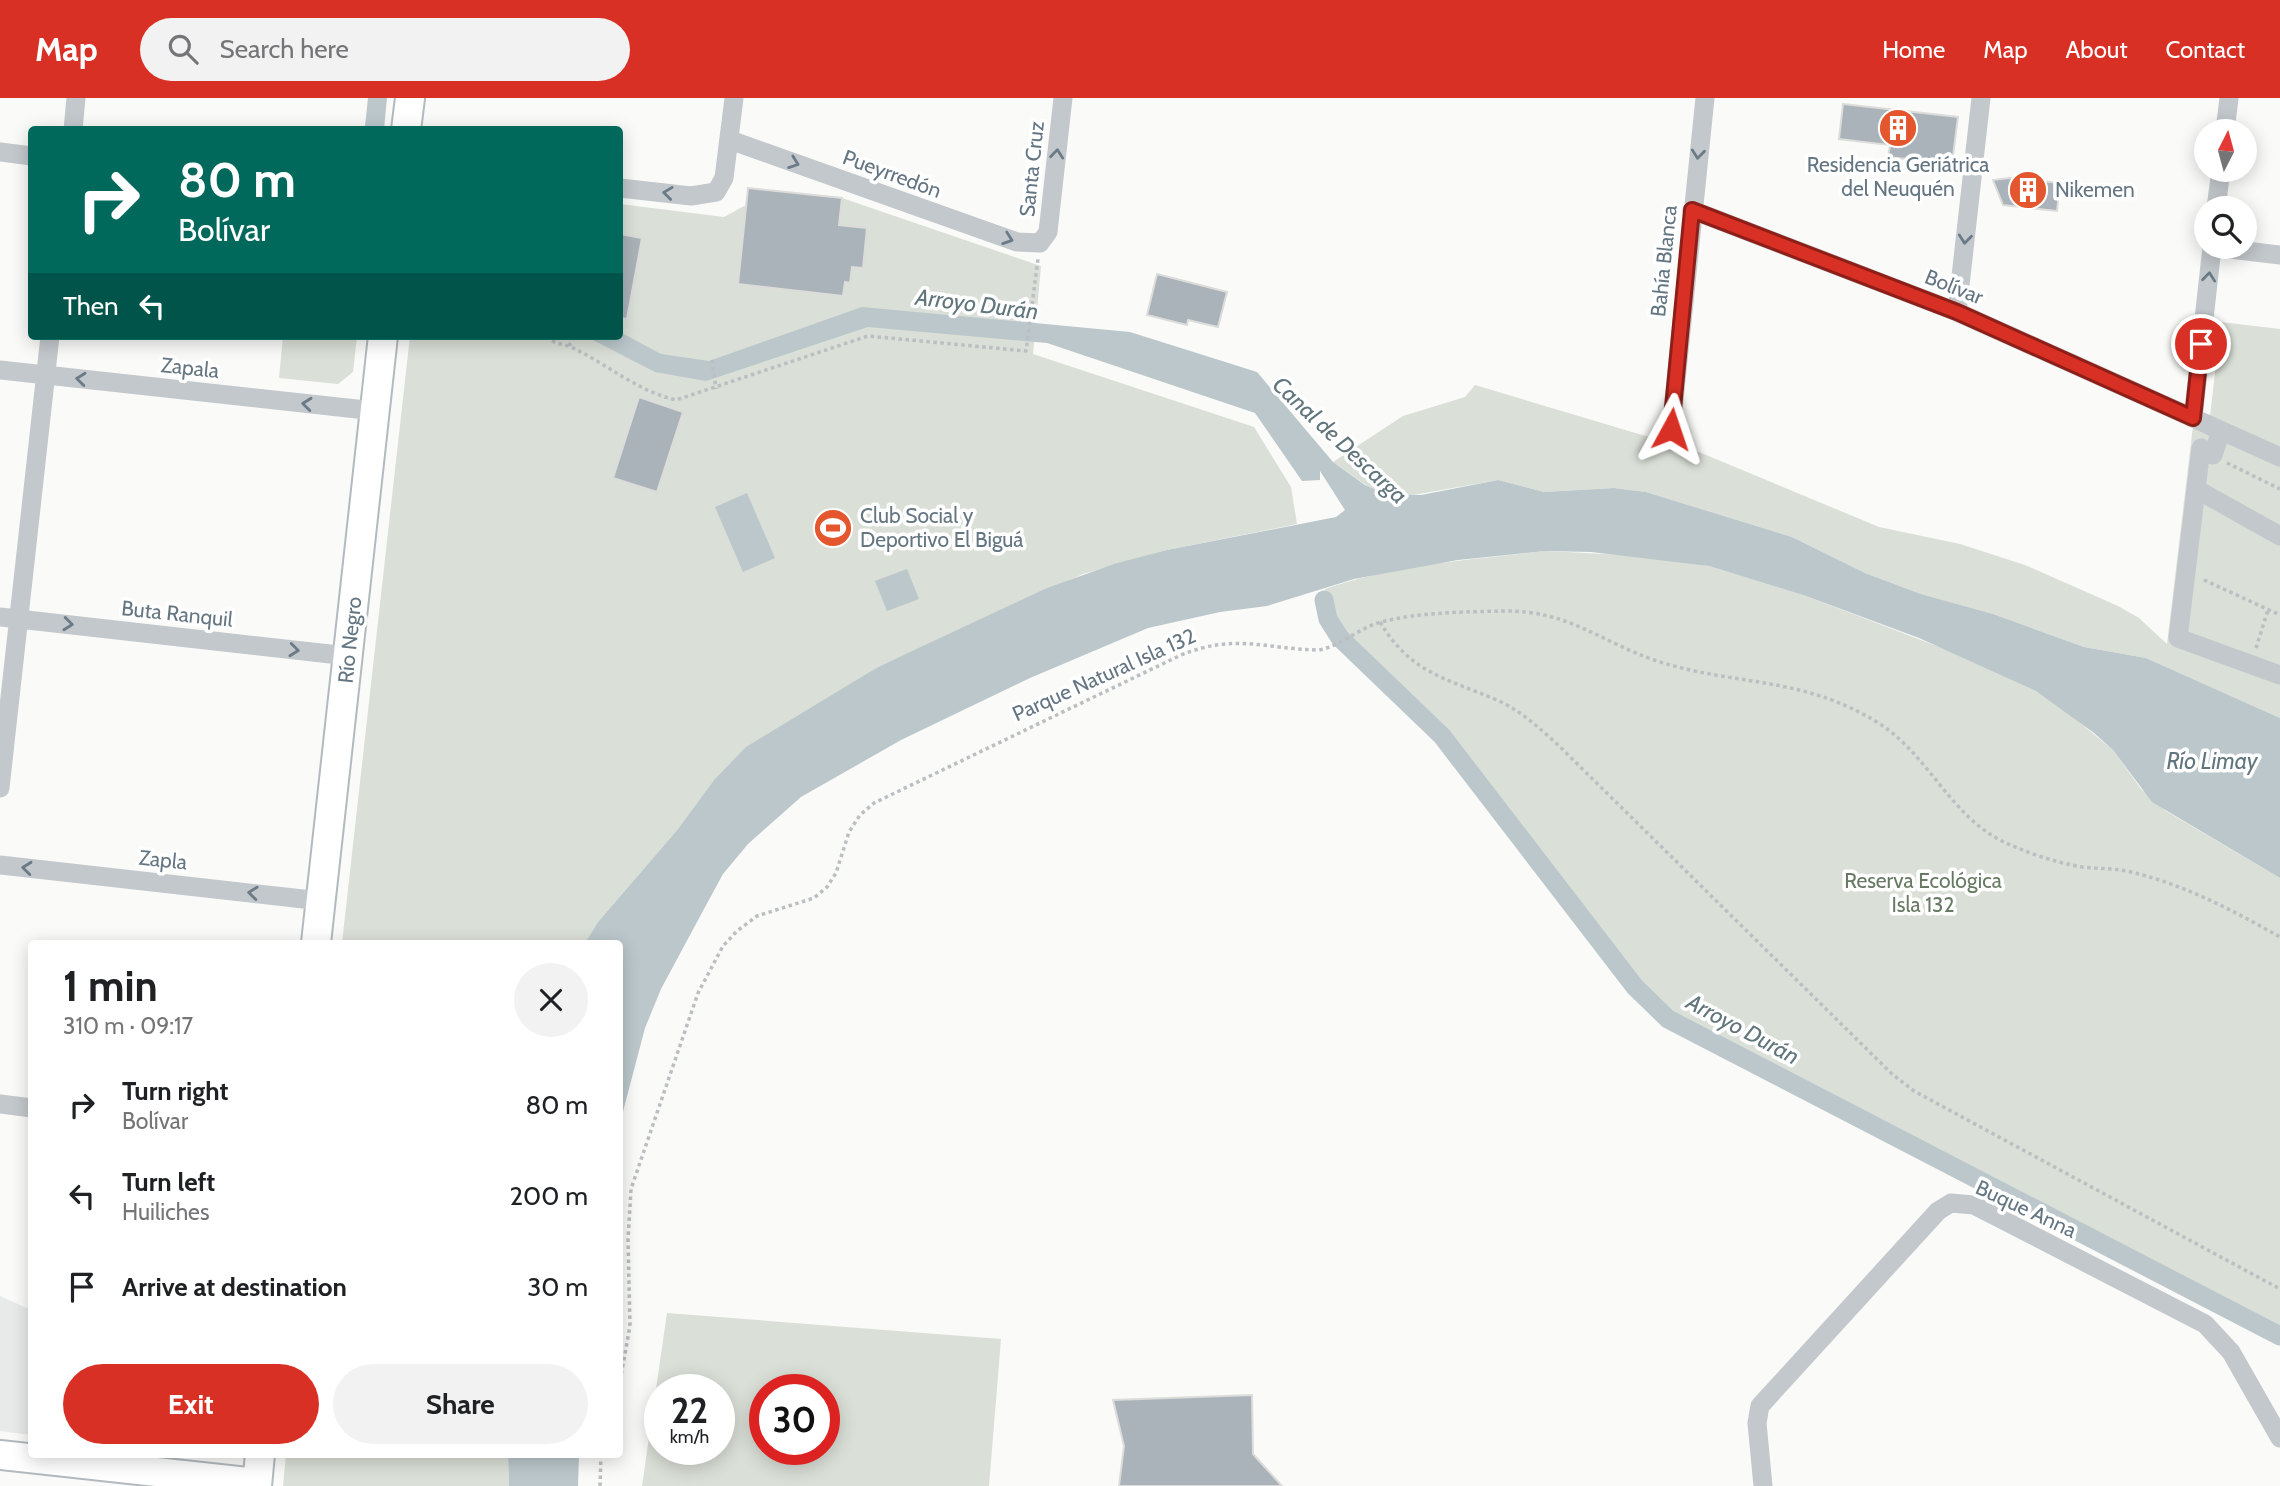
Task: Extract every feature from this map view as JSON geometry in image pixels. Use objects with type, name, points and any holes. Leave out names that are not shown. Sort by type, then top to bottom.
[{"type":"street","points":[[73,126],[76,98]]},
{"type":"street","points":[[406,126],[410,98]]},
{"type":"street","points":[[623,188],[691,196],[716,192],[724,178],[734,98]]},
{"type":"street","name":"Santa Cruz","points":[[1040,243],[1049,225],[1063,98]]},
{"type":"street","name":"Bahía Blanca","points":[[1671,429],[1704,98]]},
{"type":"street","points":[[1957,312],[1981,98]]},
{"type":"street","points":[[2226,119],[2229,98]]},
{"type":"street","name":"Pueyrredón","points":[[730,140],[1017,242],[1040,243]]},
{"type":"street","points":[[0,152],[28,156]]},
{"type":"street","name":"Bolívar","points":[[1692,210],[1957,312],[2280,457]]},
{"type":"street","points":[[2257,252],[2280,255]]},
{"type":"street","points":[[2193,418],[2212,259]]},
{"type":"street","points":[[0,788],[9,618],[50,340]]},
{"type":"street","name":"Río Negro","points":[[317,940],[383,340]]},
{"type":"street","name":"Zapala","points":[[0,370],[375,411]]},
{"type":"street","points":[[2221,431],[2213,455],[2201,448],[2178,638],[2280,675]]},
{"type":"street","points":[[2196,489],[2280,536]]},
{"type":"street","name":"Buta Ranquil","points":[[9,618],[348,656]]},
{"type":"street","name":"Zapla","points":[[0,865],[321,901]]},
{"type":"street","points":[[0,1104],[28,1108]]},
{"type":"street","name":"Buque Anna","points":[[1763,1486],[1756,1423],[1760,1406],[1938,1211],[1959,1202],[1974,1205],[2215,1331],[2231,1352],[2280,1437]]},
{"type":"street","points":[[0,1455],[257,1485],[260,1458]]},
{"type":"path","points":[[550,340],[569,346],[666,398],[686,399],[859,338],[876,336],[1026,351],[1040,243]]},
{"type":"path","points":[[569,346],[572,340]]},
{"type":"path","points":[[712,360],[716,388]]},
{"type":"path","points":[[2213,455],[2280,489]]},
{"type":"path","points":[[2186,572],[2280,615]]},
{"type":"path","points":[[2251,664],[2268,610]]},
{"type":"path","name":"Parque Natural Isla 132","points":[[623,1364],[630,1326],[628,1239],[631,1189],[698,993],[723,946],[757,916],[814,898],[836,873],[849,832],[860,815],[874,803],[916,780],[1198,648],[1243,641],[1309,649],[1328,648],[1359,630],[1380,622],[1409,617],[1531,612],[1584,626],[1656,660],[1793,687],[1830,698],[1874,721],[1901,741],[1960,809],[1998,839],[2051,860],[2158,879],[2233,910],[2280,937]]},
{"type":"path","points":[[1380,622],[1393,643],[1413,663],[1435,677],[1502,702],[1528,719],[1556,743],[1892,1074],[1914,1091],[2280,1289]]},
{"type":"path","points":[[600,1486],[601,1458]]},
{"type":"shaded area","points":[[0,1296],[28,1309],[28,1435],[0,1431]]},
{"type":"green space","name":"Club Social y Deportivo El Biguá","points":[[748,188],[842,198],[1041,266],[1033,354],[1254,427],[1291,487],[1297,524],[1167,550],[1083,574],[878,667],[847,687],[703,796],[598,922],[587,940],[342,940],[410,340],[623,340],[623,204],[724,217],[746,205]]},
{"type":"green space","points":[[2221,322],[2280,329],[2280,448],[2210,416]]},
{"type":"green space","points":[[283,340],[357,340],[353,372],[338,384],[279,378]]},
{"type":"green space","points":[[1475,385],[1699,452],[1879,527],[1960,544],[2025,565],[2118,606],[2139,618],[2167,644],[2193,426],[2280,466],[2280,718],[2146,658],[2084,647],[1993,614],[1921,594],[1865,573],[1792,537],[1646,492],[1614,488],[1544,492],[1498,480],[1402,497],[1373,490],[1333,462],[1403,416],[1465,397]]},
{"type":"green space","name":"Reserva Ecológica Isla 132","points":[[1545,551],[1645,556],[1709,566],[1806,596],[1968,658],[2036,691],[2067,712],[2113,750],[2141,789],[2166,811],[2280,878],[2280,1336],[1690,1032],[1649,1003],[1442,736],[1412,705],[1360,660],[1333,630],[1325,609],[1325,589],[1352,581],[1406,568]]},
{"type":"green space","points":[[667,1313],[1001,1339],[989,1486],[642,1486],[645,1465],[735,1465],[735,1374],[658,1374]]},
{"type":"green space","points":[[286,1458],[508,1458],[509,1486],[283,1486]]},
{"type":"water","points":[[368,98],[387,98],[384,126],[365,126]]},
{"type":"water","name":"Río Limay","points":[[862,307],[1130,332],[1257,372],[1333,462],[1365,485],[1386,495],[1421,495],[1498,480],[1544,492],[1614,488],[1646,492],[1792,537],[1865,573],[1921,594],[1993,614],[2084,647],[2146,658],[2280,718],[2280,878],[2152,802],[2113,750],[2036,691],[1919,638],[1806,596],[1709,566],[1591,552],[1545,551],[1458,560],[1354,579],[1267,606],[1220,612],[1148,628],[1030,678],[901,740],[801,797],[748,844],[723,874],[661,989],[645,1028],[623,1112],[623,940],[587,940],[598,922],[678,829],[715,779],[746,747],[878,667],[1047,588],[1114,564],[1167,550],[1336,517],[1345,510],[1320,471],[1320,480],[1302,481],[1255,413],[1047,343],[868,327],[706,381],[655,372],[593,340],[623,340],[623,334],[661,354],[709,361]]},
{"type":"water","points":[[747,493],[775,558],[743,572],[715,507]]},
{"type":"water","points":[[907,569],[919,599],[887,611],[875,581]]},
{"type":"water","points":[[508,1458],[579,1458],[578,1486],[509,1486]]},
{"type":"building","name":"Residencia Geriátrica del Neuquén","points":[[1843,104],[1958,117],[1952,164],[1888,157],[1890,145],[1839,139]]},
{"type":"building","name":"Nikemen","points":[[2009,178],[2060,183],[2057,211],[2003,205],[1993,180]]},
{"type":"building","points":[[748,188],[842,198],[839,225],[867,228],[863,268],[852,267],[850,283],[845,282],[843,296],[738,284]]},
{"type":"building","points":[[623,235],[642,238],[627,319],[623,318]]},
{"type":"building","points":[[1157,274],[1227,292],[1218,327],[1188,320],[1187,325],[1147,315]]},
{"type":"building","points":[[639,397],[683,412],[657,492],[613,478]]},
{"type":"building","points":[[1252,1395],[1253,1454],[1282,1486],[1119,1486],[1124,1446],[1113,1400]]},
{"type":"waterway","name":"Arroyo Durán","points":[[1324,600],[1328,619],[1340,638],[1442,736],[1635,987],[1668,1019],[2280,1336]]},
{"type":"place","name":"Residencia Geriátrica del Neuquén","points":[[1898,128]]},
{"type":"place","name":"Nikemen","points":[[2028,190]]},
{"type":"place","name":"Club Social y Deportivo El Biguá","points":[[833,528]]},
{"type":"route","points":[[1671,429],[1692,210],[1957,312],[2193,418],[2201,344]]},
{"type":"water label","name":"Canal de Descarga","points":[[1340,440]]}]
